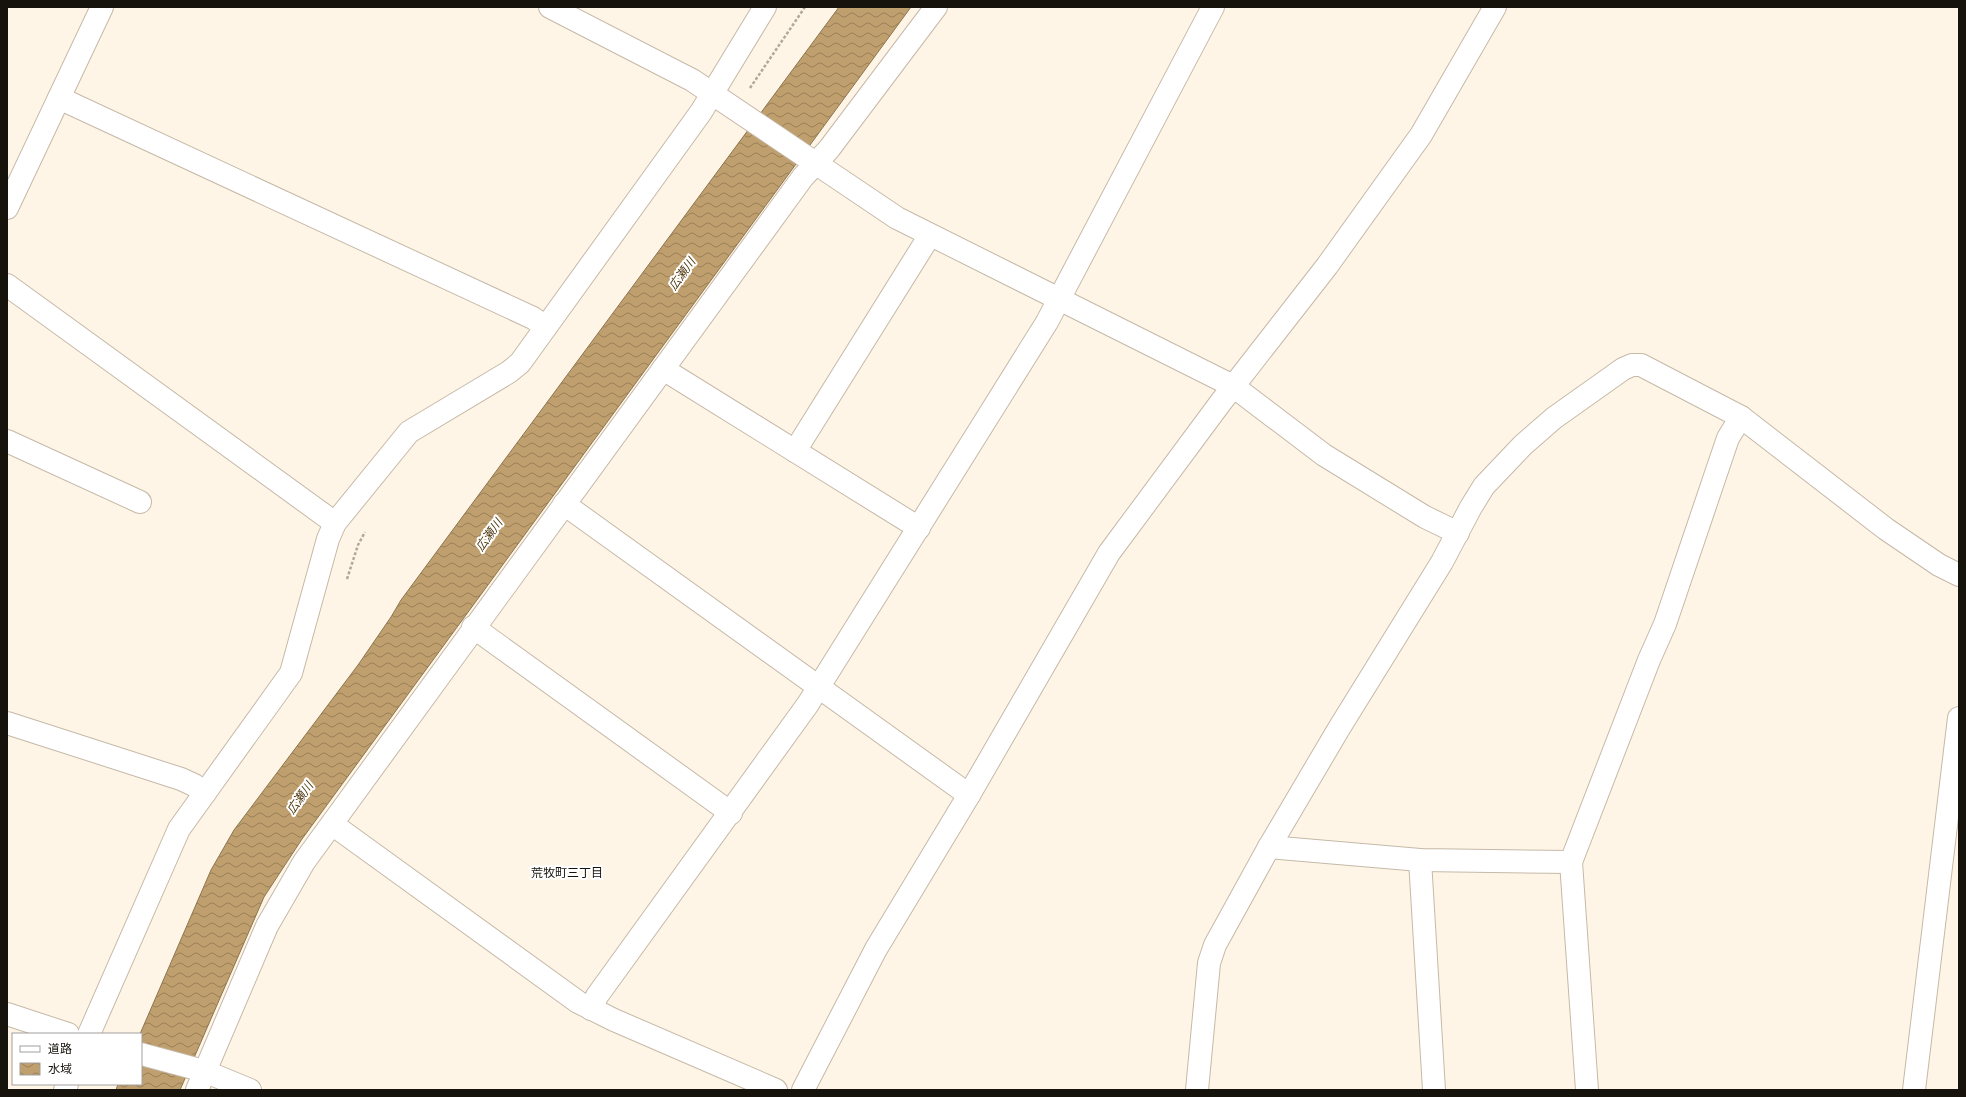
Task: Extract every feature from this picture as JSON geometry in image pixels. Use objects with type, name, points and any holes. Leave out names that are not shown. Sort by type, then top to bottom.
[{"type":"street","points":[[7,208],[102,7]]},
{"type":"street","points":[[550,7],[681,73],[714,93],[897,218],[1233,386],[1324,455],[1425,517],[1458,533]]},
{"type":"street","points":[[89,1033],[179,829],[292,674],[328,539],[335,523],[409,432],[509,372],[520,363],[714,93],[765,7]]},
{"type":"street","points":[[201,1080],[267,926],[304,862],[473,627],[803,178],[812,161],[936,7]]},
{"type":"street","points":[[591,1009],[597,996],[731,813],[819,688],[1047,322],[1213,7]]},
{"type":"street","points":[[803,1090],[876,950],[969,795],[1109,553],[1233,386],[1327,266],[1421,136],[1495,7]]},
{"type":"street","points":[[59,98],[533,318],[546,327]]},
{"type":"street","points":[[795,451],[930,235]]},
{"type":"street","points":[[7,285],[335,523]]},
{"type":"street","points":[[1197,1090],[1209,963],[1215,945],[1269,847],[1458,533],[1470,507],[1484,486],[1523,445],[1554,418],[1623,368],[1632,365],[1641,365],[1741,417],[1892,533],[1939,565],[1959,575]]},
{"type":"street","points":[[663,369],[918,528]]},
{"type":"street","points":[[1587,1090],[1571,862],[1664,624],[1728,438],[1741,417]]},
{"type":"street","points":[[7,441],[140,502]]},
{"type":"street","points":[[564,504],[969,795]]},
{"type":"street","points":[[473,627],[731,813]]},
{"type":"street","points":[[1914,1090],[1959,718]]},
{"type":"street","points":[[7,723],[180,779],[194,785],[205,793]]},
{"type":"street","points":[[332,824],[566,994],[591,1009],[776,1090]]},
{"type":"street","points":[[1269,847],[1420,860],[1571,862]]},
{"type":"street","points":[[1420,860],[1434,1090]]},
{"type":"street","points":[[7,1014],[65,1033]]},
{"type":"street","points":[[142,1054],[201,1080],[250,1090]]},
{"type":"path","points":[[743,113],[805,7]]},
{"type":"path","points":[[346,583],[358,545],[368,526]]},
{"type":"water","name":"広瀬川","points":[[839,7],[911,7],[302,839],[264,897],[180,1090],[116,1090],[118,1085],[142,1085],[142,1033],[140,1033],[211,870],[234,830],[358,665],[401,600]]},
{"type":"district","name":"荒牧町三丁目","points":[[567,873]]}]
